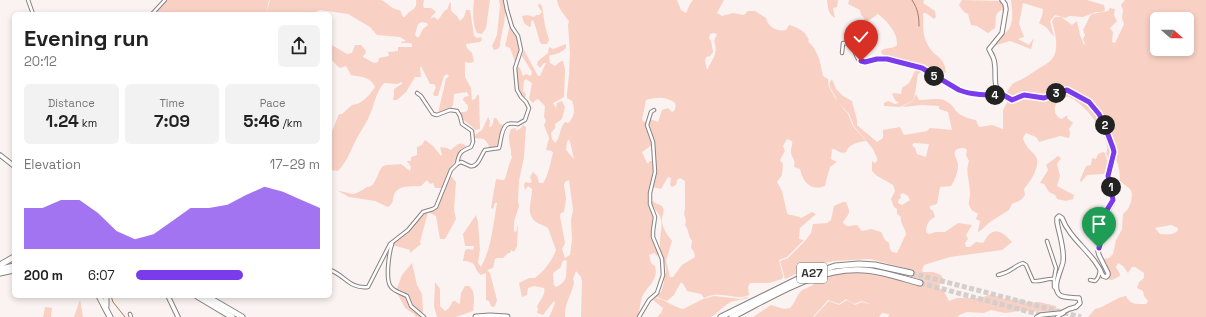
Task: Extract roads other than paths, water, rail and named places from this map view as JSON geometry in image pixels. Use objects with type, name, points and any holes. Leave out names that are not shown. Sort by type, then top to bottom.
[{"type":"highway","points":[[0,265],[12,258]]},
{"type":"highway","name":"A27","points":[[720,317],[800,278],[835,266],[859,264],[875,265],[911,273]]},
{"type":"highway","points":[[0,269],[12,266]]},
{"type":"highway","name":"A27","points":[[732,317],[804,282],[820,276],[845,270],[873,271],[920,283]]},
{"type":"highway","points":[[0,274],[12,271]]},
{"type":"highway","points":[[98,298],[106,309]]},
{"type":"highway","points":[[101,298],[110,317]]},
{"type":"highway","points":[[106,298],[106,309]]},
{"type":"highway","points":[[200,298],[232,317]]},
{"type":"highway","points":[[209,298],[242,317]]},
{"type":"highway","points":[[476,317],[508,317]]},
{"type":"street","points":[[28,0],[32,12]]},
{"type":"street","points":[[154,12],[165,0]]},
{"type":"street","points":[[332,271],[338,273],[349,283],[368,287],[390,244],[392,244],[408,230],[423,212],[436,207],[451,170],[461,162],[473,166],[478,162],[485,150],[488,148],[498,149],[500,147],[504,129],[507,124],[510,123],[516,125],[525,120],[529,111],[528,104],[520,97],[515,68],[521,50],[518,36],[512,27],[505,0]]},
{"type":"street","points":[[1002,0],[1006,9],[1002,33],[989,48],[994,60],[995,82],[1000,93],[1012,100],[1024,95],[1044,98],[1060,92],[1068,91],[1089,102],[1099,114],[1114,150],[1108,176],[1113,200],[1102,218],[1102,237],[1098,250],[1108,273],[1107,276],[1103,276],[1100,269],[1064,225],[1062,218],[1059,216],[1057,218],[1057,222],[1063,257],[1057,282],[1057,290]]},
{"type":"street","points":[[842,52],[843,43],[849,44],[855,49],[858,59],[862,62],[887,59],[922,68],[964,92],[993,95],[1000,93]]},
{"type":"street","points":[[417,93],[421,96],[433,114],[438,115],[450,110],[457,111],[462,124],[472,131],[472,147],[462,151],[458,156],[457,164]]},
{"type":"street","points":[[639,317],[649,300],[657,293],[663,275],[662,259],[653,237],[652,230],[655,217],[650,204],[650,193],[655,172],[653,142],[647,125],[651,111],[654,110]]},
{"type":"street","points":[[0,155],[12,164]]},
{"type":"street","points":[[1037,317],[1040,315],[1059,314],[1078,306],[1080,303],[1080,300],[1077,297],[1060,295],[1054,287],[1056,268],[1047,241]]},
{"type":"street","points":[[392,244],[387,274],[388,283],[394,290],[407,296],[411,306],[424,317]]},
{"type":"street","points":[[998,275],[1008,273],[1023,263],[1026,265],[1033,281],[1039,282],[1049,278],[1054,279]]},
{"type":"street","points":[[1090,280],[1097,280],[1100,269]]},
{"type":"street","points":[[169,298],[178,317]]},
{"type":"street","points":[[1057,317],[1064,313],[1064,311]]},
{"type":"waterway","points":[[912,0],[918,13],[919,26]]},
{"type":"waterway","points":[[112,298],[113,302],[125,317]]},
{"type":"tunnel","points":[[911,273],[1081,317]]},
{"type":"tunnel","points":[[920,283],[1049,317]]}]
